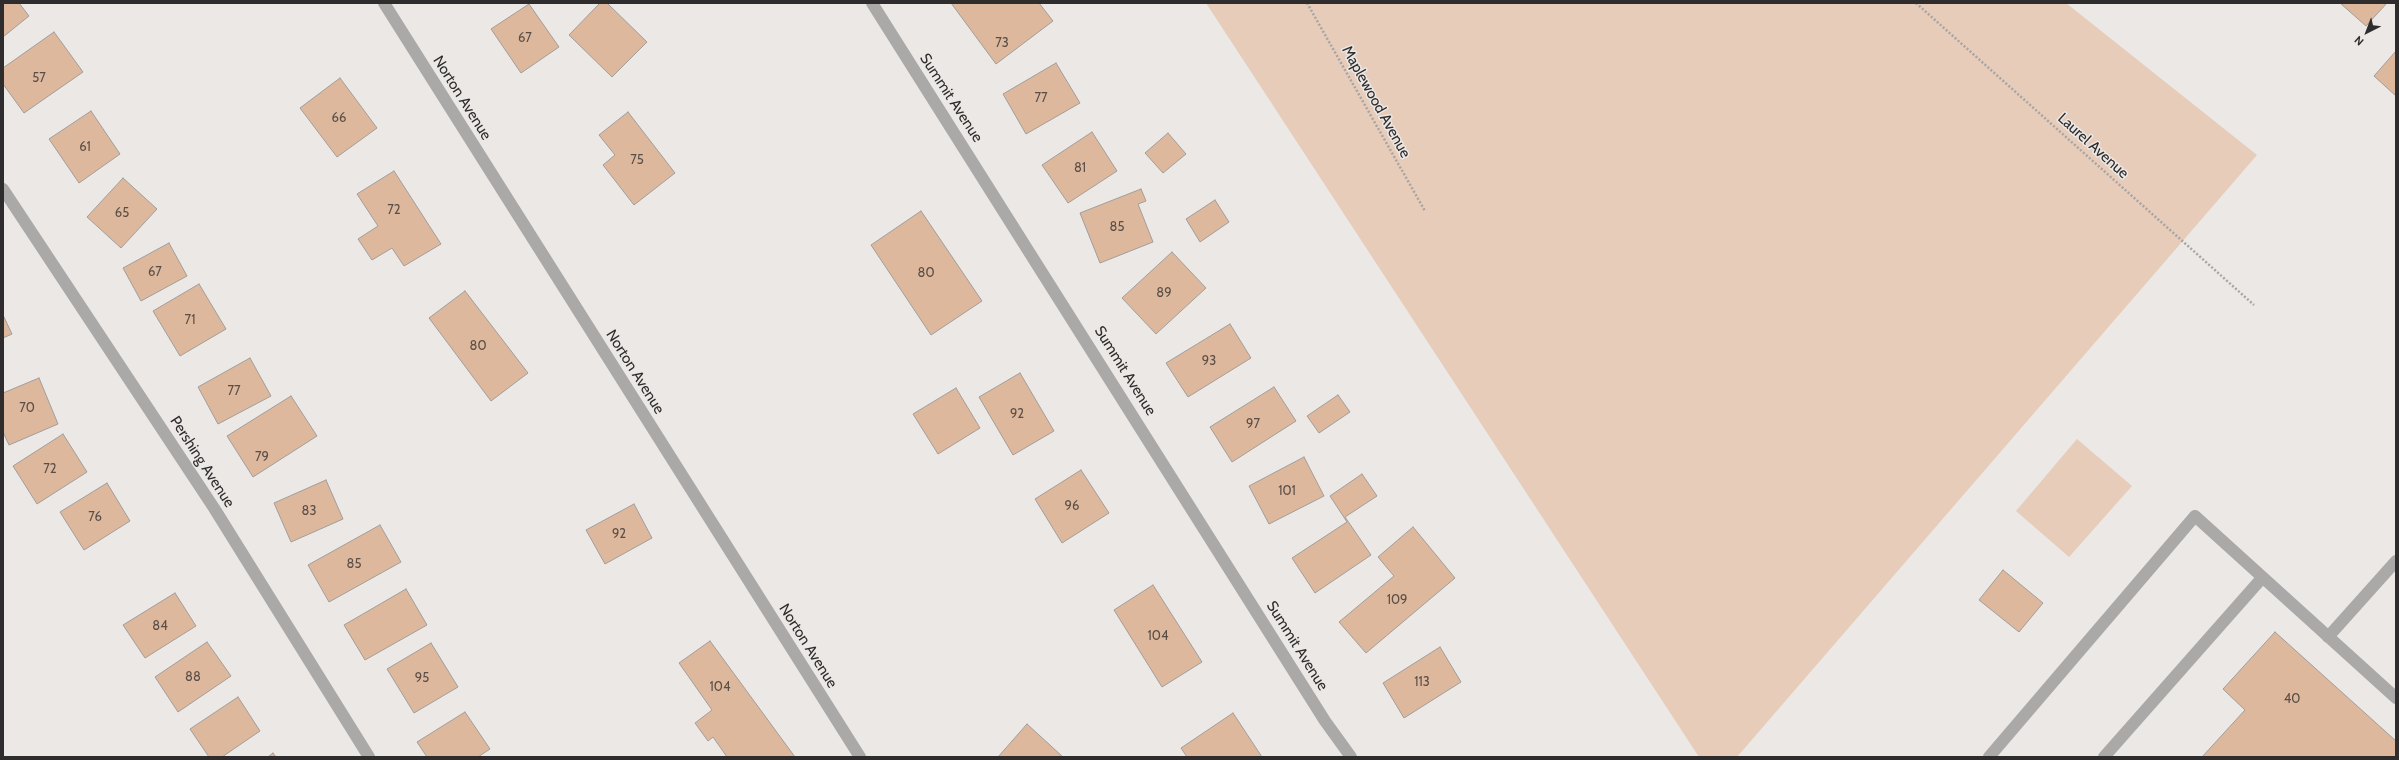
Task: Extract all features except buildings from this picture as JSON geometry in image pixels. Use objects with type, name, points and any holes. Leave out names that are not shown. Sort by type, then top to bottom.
[{"type":"street","name":"Norton Avenue","points":[[384,3],[860,757]]},
{"type":"street","name":"Summit Avenue","points":[[872,3],[1076,323],[1325,721],[1351,757]]},
{"type":"street","name":"Pershing Avenue","points":[[3,189],[214,508],[369,757]]},
{"type":"street","points":[[1989,757],[2195,516],[2396,698]]},
{"type":"street","points":[[2328,637],[2396,561]]},
{"type":"street","points":[[2104,757],[2262,578]]},
{"type":"path","name":"Maplewood Avenue","points":[[1307,3],[1425,211]]},
{"type":"path","name":"Laurel Avenue","points":[[1916,3],[2254,305]]},
{"type":"shaded area","points":[[1206,3],[2066,3],[2257,155],[1737,757],[1699,757]]},
{"type":"shaded area","points":[[2077,439],[2132,486],[2069,557],[2016,511]]}]
